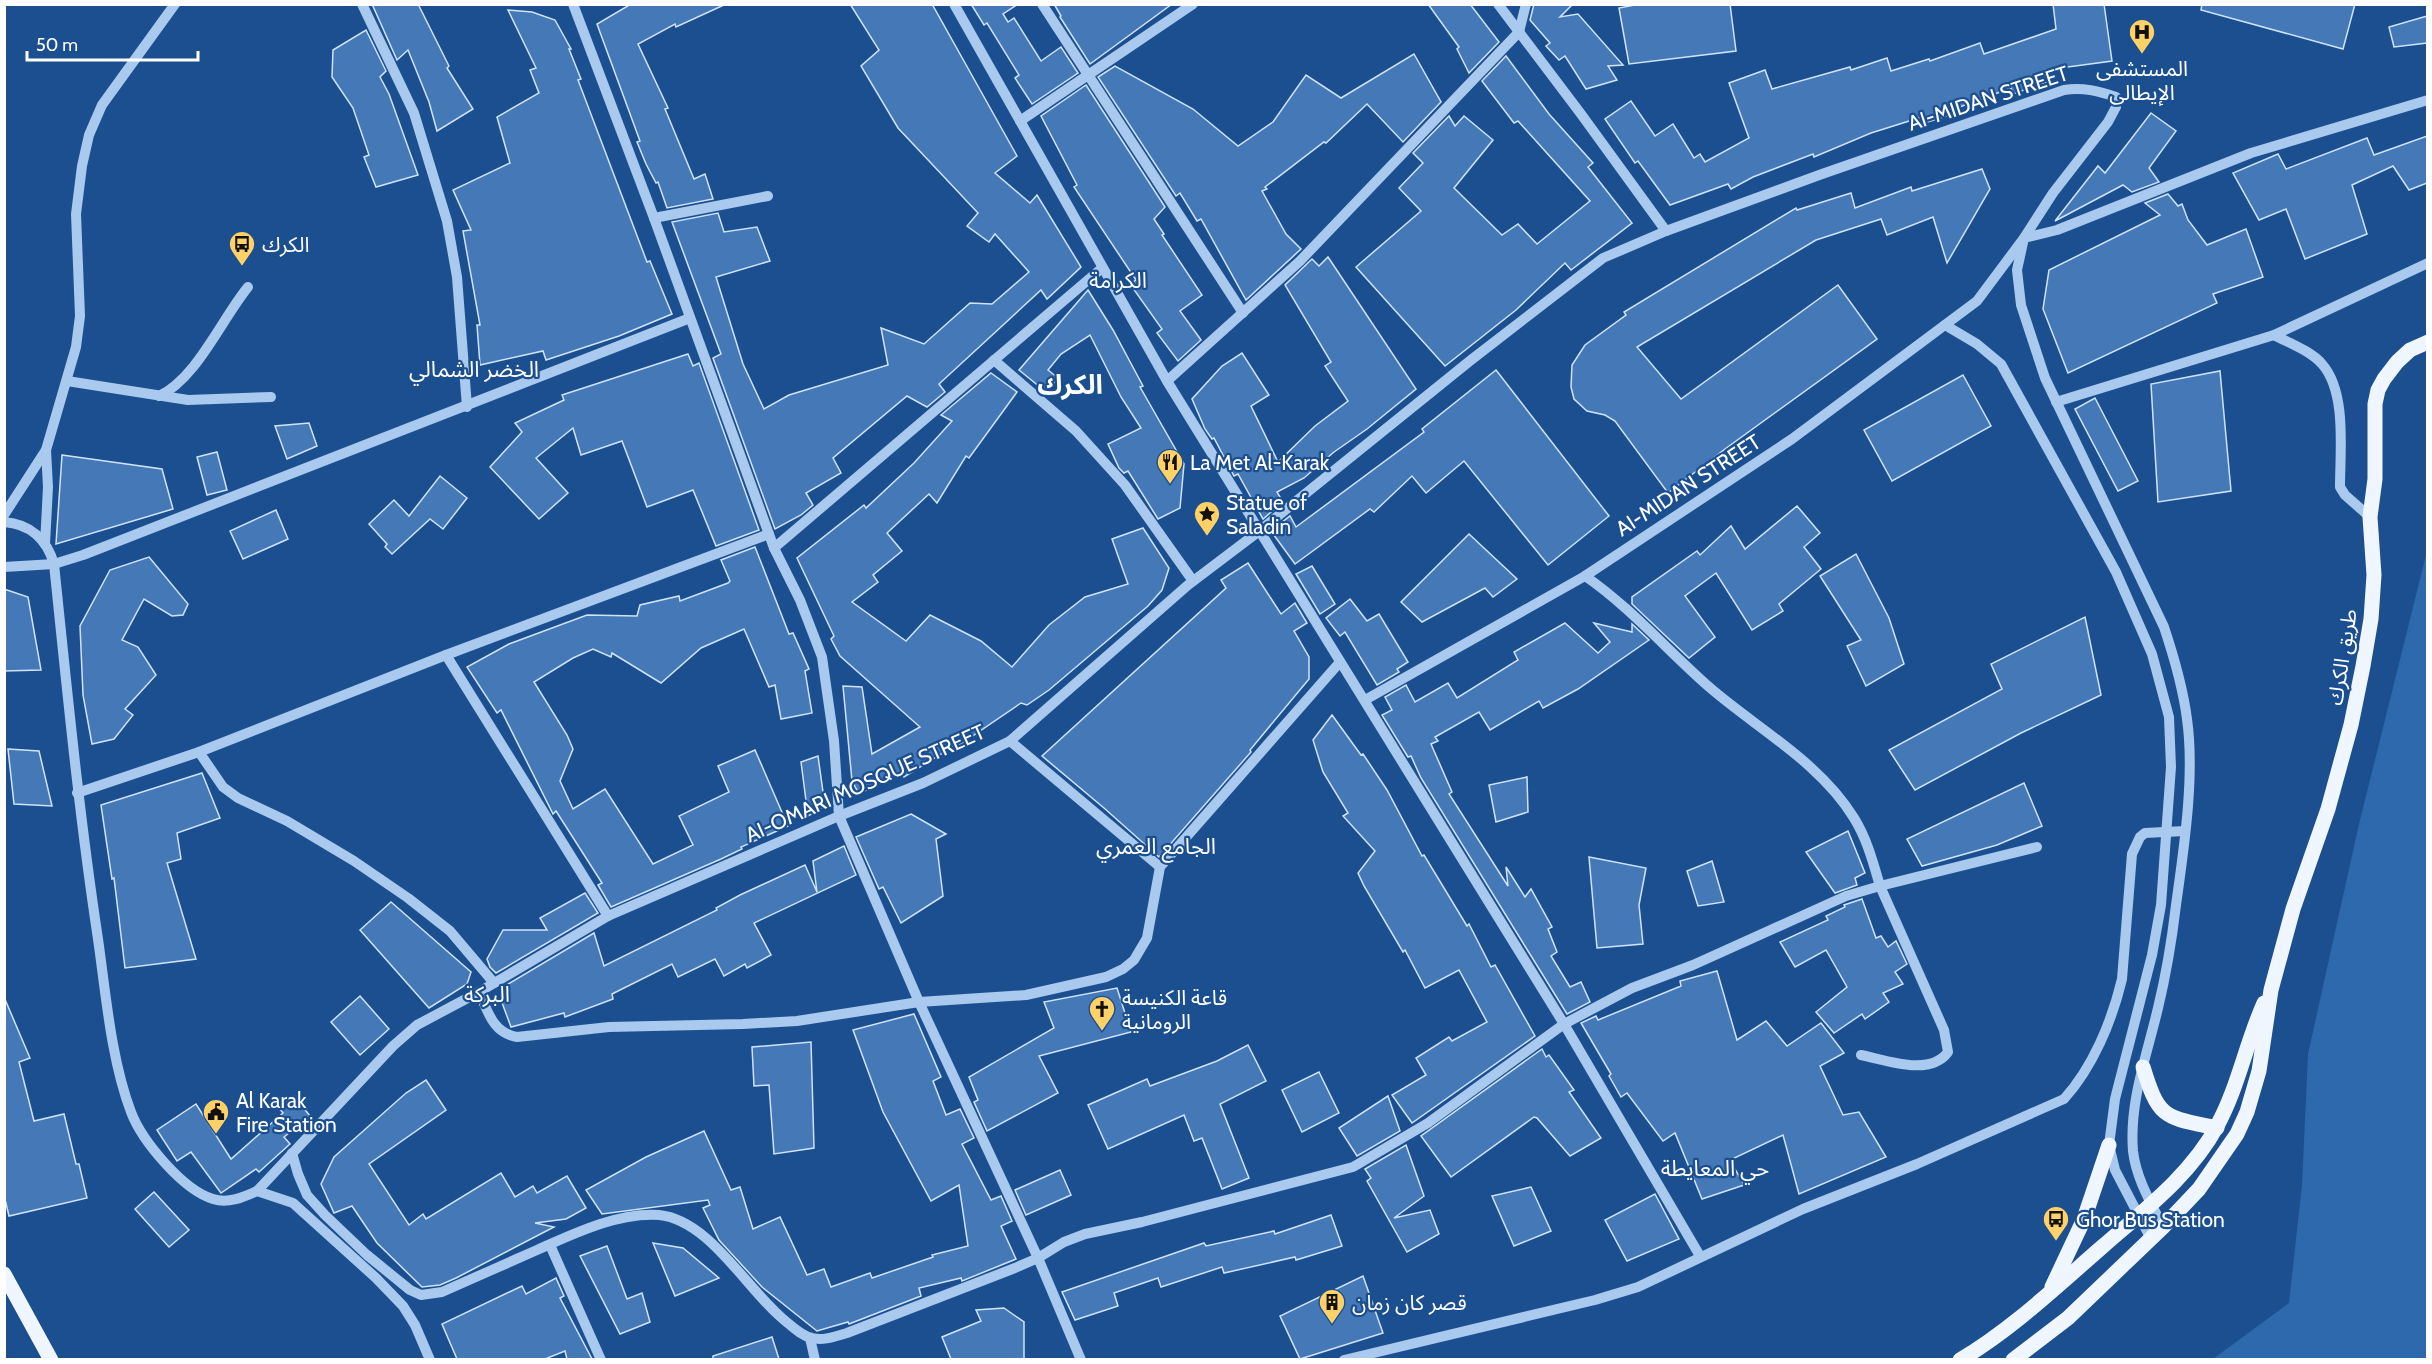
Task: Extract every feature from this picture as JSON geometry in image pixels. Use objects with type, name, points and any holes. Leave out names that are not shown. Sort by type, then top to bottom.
[{"type":"main road","name":"طريق الكرك","points":[[2013,1359],[2068,1318],[2163,1227],[2205,1181],[2237,1134],[2247,1112],[2259,1071],[2271,990],[2294,909],[2328,809],[2351,725],[2371,619],[2374,575],[2370,517],[2375,479],[2375,404],[2378,390],[2397,362],[2410,350],[2427,342]]},
{"type":"main road","name":"طريق الكرك","points":[[1959,1359],[1990,1342],[2048,1295],[2179,1178],[2217,1128],[2229,1101],[2255,1023],[2271,990]]},
{"type":"main road","points":[[2143,1067],[2151,1092],[2161,1111],[2177,1119],[2217,1128]]},
{"type":"main road","points":[[2048,1295],[2081,1227],[2109,1145]]},
{"type":"main road","points":[[4,1274],[51,1359]]},
{"type":"street","points":[[4,515],[46,450],[76,347],[80,316],[76,214],[82,166],[89,135],[102,105],[175,4]]},
{"type":"street","points":[[362,4],[414,113],[447,221],[458,289],[467,407]]},
{"type":"street","points":[[954,4],[1167,381],[1258,532],[1365,700],[1564,1024],[1700,1256]]},
{"type":"street","points":[[1042,4],[1243,313]]},
{"type":"street","points":[[1020,121],[1193,4]]},
{"type":"street","points":[[1498,4],[1666,231]]},
{"type":"street","points":[[1167,381],[1300,261],[1519,32],[1526,4]]},
{"type":"street","points":[[574,5],[774,548],[800,600],[822,657],[834,741],[839,816],[919,1002],[1038,1258],[1081,1359]]},
{"type":"street","name":"AI-MIDAN STREET","points":[[1258,532],[1560,289],[1603,258],[1666,231],[1822,174],[2064,90],[2079,88],[2116,97],[2116,107],[2108,122],[2053,193],[2024,238],[1977,301],[1792,439],[1585,576],[1365,700]]},
{"type":"street","points":[[2163,1227],[2140,1176],[2133,1153],[2133,1118],[2158,1005],[2172,927],[2185,831],[2190,763],[2187,720],[2176,666],[2164,627],[2045,378],[2021,305],[2017,270],[2024,238],[2056,230],[2252,153],[2427,100]]},
{"type":"street","points":[[654,218],[768,196]]},
{"type":"street","points":[[2056,402],[2274,335],[2427,263]]},
{"type":"street","points":[[774,548],[1102,268]]},
{"type":"street","points":[[159,396],[171,391],[189,373],[248,287]]},
{"type":"street","points":[[4,567],[54,564],[83,555],[690,318]]},
{"type":"street","points":[[1944,325],[1977,344],[2001,364],[2116,572],[2141,624],[2158,671],[2169,717],[2171,767],[2161,905],[2152,955],[2115,1099],[2109,1145],[2115,1170],[2151,1239]]},
{"type":"street","points":[[2274,335],[2322,363],[2331,378],[2339,403],[2340,487],[2345,495],[2370,517]]},
{"type":"street","points":[[994,360],[1076,430],[1125,485],[1193,581]]},
{"type":"street","points":[[67,381],[206,401],[271,397]]},
{"type":"street","points":[[45,544],[48,487],[46,450]]},
{"type":"street","points":[[4,522],[29,528],[45,544],[54,564],[77,793],[110,1020],[124,1090],[132,1115],[161,1159],[176,1175],[199,1192],[214,1200],[230,1200],[257,1191],[279,1197],[299,1208],[376,1278],[403,1306],[415,1325],[430,1359]]},
{"type":"street","name":"AI-OMARI MOSQUE STREET","points":[[257,1191],[385,1054],[409,1032],[439,1012],[479,993],[609,916],[839,816],[923,783],[1010,741],[1193,581],[1258,532]]},
{"type":"street","points":[[77,793],[199,752],[446,655],[769,534]]},
{"type":"street","points":[[1585,576],[1710,687],[1827,783],[1853,817],[1869,848],[1880,886],[1944,1030],[1948,1052],[1935,1063],[1920,1065],[1861,1055]]},
{"type":"street","points":[[446,655],[609,916]]},
{"type":"street","points":[[479,993],[492,1022],[499,1030],[506,1035],[517,1036],[609,1027],[743,1024],[797,1020],[919,1002],[1026,995],[1106,977],[1123,969],[1141,951],[1148,938],[1160,867],[1340,662]]},
{"type":"street","points":[[2158,671],[2176,666]]},
{"type":"street","points":[[1010,741],[1160,867]]},
{"type":"street","points":[[199,752],[223,787],[238,798],[286,820],[335,849],[408,898],[450,932],[494,983]]},
{"type":"street","points":[[1344,1359],[1594,1300],[1638,1287],[1803,1209],[1917,1164],[2064,1099],[2085,1070],[2103,1035],[2118,997],[2122,979],[2132,854],[2136,844],[2145,833],[2185,831]]},
{"type":"street","points":[[403,1306],[421,1295],[442,1292],[593,1226],[639,1216],[657,1215],[674,1218],[691,1227],[710,1242],[783,1320],[810,1338],[821,1339],[848,1333],[1038,1258],[1064,1242],[1085,1234],[1142,1222],[1353,1167],[1428,1123],[1564,1024],[1632,988],[1693,965],[1846,896],[2037,847]]},
{"type":"street","points":[[292,1153],[304,1188],[325,1215],[398,1281],[421,1295]]},
{"type":"street","points":[[550,1245],[601,1359]]},
{"type":"street","points":[[810,1338],[815,1359]]},
{"type":"shaded area","points":[[2427,551],[2427,1359],[2213,1359],[2289,1303],[2302,1185],[2308,1054],[2359,824]]},
{"type":"building","points":[[372,4],[418,4],[449,66],[447,68],[473,109],[437,131],[429,102],[408,50],[397,60]]},
{"type":"building","points":[[631,4],[726,4],[676,27],[675,24],[638,44],[668,108],[665,109],[694,179],[705,174],[713,199],[667,208],[658,182],[656,183],[646,164],[637,142],[640,141],[597,24]]},
{"type":"building","points":[[850,4],[932,4],[1017,156],[995,173],[1030,203],[1037,195],[1081,267],[1047,299],[1041,290],[939,384],[945,392],[927,407],[907,396],[833,458],[841,473],[806,493],[813,505],[801,515],[775,529],[713,358],[721,354],[672,222],[718,213],[724,232],[757,227],[770,261],[716,277],[743,364],[764,409],[789,395],[888,365],[881,328],[924,344],[970,303],[992,304],[1029,272],[995,234],[989,242],[967,226],[978,213],[898,128],[861,66],[879,50]]},
{"type":"building","points":[[971,4],[1018,4],[1003,14],[1008,22],[1014,18],[1041,61],[1061,47],[1078,73],[1032,104],[1015,78],[1019,75],[987,23],[984,25]]},
{"type":"building","points":[[1054,4],[1172,4],[1090,64]]},
{"type":"building","points":[[1428,4],[1470,4],[1499,42],[1469,73],[1457,49],[1459,47]]},
{"type":"building","points":[[1534,4],[1573,4],[1560,17],[1578,14],[1623,65],[1608,66],[1617,80],[1586,89],[1565,56],[1559,60],[1546,46],[1550,43],[1530,20]]},
{"type":"building","points":[[1640,4],[1730,4],[1736,51],[1629,64],[1619,8]]},
{"type":"building","points":[[2053,4],[2104,4],[2112,61],[2045,70],[2049,81],[2013,94],[2011,88],[1946,112],[1947,116],[1924,123],[1922,117],[1871,133],[1814,157],[1813,154],[1753,177],[1731,189],[1728,184],[1670,205],[1638,161],[1635,163],[1605,119],[1631,101],[1655,136],[1673,124],[1694,158],[1700,154],[1705,162],[1749,138],[1729,83],[1765,70],[1772,89],[1850,67],[1851,70],[1887,58],[1891,71],[1929,59],[1930,61],[1980,43],[1984,54],[2056,29]]},
{"type":"building","points":[[2202,4],[2355,4],[2343,49],[2201,10]]},
{"type":"building","points":[[508,10],[532,12],[555,20],[571,49],[569,49],[581,79],[578,80],[647,262],[650,261],[672,314],[619,336],[546,360],[543,351],[480,365],[477,325],[480,325],[463,231],[471,230],[453,190],[510,163],[497,117],[539,93],[530,70],[536,68]]},
{"type":"building","points":[[2427,16],[2427,43],[2394,47],[2389,27]]},
{"type":"building","points":[[366,30],[386,71],[380,77],[389,94],[418,175],[376,187],[364,157],[369,155],[353,108],[332,77],[333,50]]},
{"type":"building","points":[[1414,54],[1441,102],[1403,142],[1367,104],[1326,143],[1324,142],[1265,187],[1267,189],[1262,191],[1286,234],[1301,249],[1246,300],[1201,219],[1197,221],[1180,193],[1176,196],[1098,77],[1115,66],[1193,109],[1238,146],[1273,122],[1306,75],[1341,98]]},
{"type":"building","points":[[1506,56],[1549,114],[1593,163],[1588,167],[1632,223],[1571,270],[1565,263],[1516,310],[1445,366],[1356,267],[1421,211],[1399,188],[1423,163],[1413,153],[1449,116],[1455,126],[1464,116],[1493,140],[1454,188],[1502,235],[1518,224],[1537,244],[1590,201],[1518,121],[1514,123],[1482,81]]},
{"type":"building","points":[[1086,85],[1165,207],[1154,219],[1202,295],[1180,311],[1201,340],[1178,361],[1157,333],[1162,329],[1130,284],[1136,280],[1074,187],[1077,185],[1041,116]]},
{"type":"building","points":[[2151,113],[2176,131],[2149,168],[2159,182],[2132,192],[2123,185],[2055,221],[2098,166],[2105,173]]},
{"type":"building","points":[[2427,136],[2427,183],[2409,190],[2393,166],[2352,185],[2367,234],[2305,259],[2286,209],[2259,220],[2233,173],[2278,154],[2286,169],[2367,138],[2374,155]]},
{"type":"building","points":[[1982,169],[1990,189],[1947,263],[1933,217],[1887,235],[1881,219],[1816,240],[1637,347],[1681,399],[1838,285],[1877,339],[1668,493],[1615,421],[1605,415],[1587,411],[1574,399],[1571,387],[1572,365],[1585,345],[1626,315],[1624,312],[1796,208],[1797,210],[1851,193],[1855,208],[1911,187],[1912,191]]},
{"type":"building","points":[[2168,194],[2178,206],[2182,204],[2188,220],[2207,245],[2246,229],[2263,277],[2213,294],[2217,303],[2068,373],[2043,309],[2049,270],[2160,215],[2145,203]]},
{"type":"building","points":[[1328,257],[1416,389],[1304,478],[1277,492],[1283,502],[1263,519],[1238,474],[1234,476],[1214,438],[1212,439],[1205,429],[1192,399],[1222,366],[1242,353],[1269,395],[1251,406],[1278,462],[1315,426],[1348,401],[1325,366],[1331,362],[1285,285],[1312,259],[1319,266]]},
{"type":"building","points":[[1088,290],[1113,330],[1143,386],[1140,387],[1184,464],[1180,508],[1158,519],[1128,471],[1124,473],[1119,468],[1108,444],[1141,428],[1121,397],[1090,335],[1061,354],[1048,370],[1058,378],[1046,392],[1019,370]]},
{"type":"building","points":[[688,354],[693,366],[699,363],[759,530],[716,546],[693,490],[647,507],[622,441],[581,455],[573,428],[536,458],[568,493],[539,519],[490,467],[522,432],[515,423],[564,400],[562,395]]},
{"type":"building","points":[[1496,370],[1609,516],[1548,565],[1464,461],[1426,493],[1412,476],[1374,512],[1370,509],[1295,564],[1271,531],[1290,516],[1296,527],[1424,432],[1422,429]]},
{"type":"building","points":[[2220,371],[2231,491],[2158,502],[2151,384]]},
{"type":"building","points":[[991,373],[1017,392],[969,458],[966,456],[937,503],[929,494],[887,533],[902,551],[873,575],[878,582],[852,602],[906,641],[930,615],[981,641],[1012,667],[1049,625],[1085,597],[1128,584],[1112,539],[1143,528],[1169,568],[1162,590],[1148,606],[1049,690],[1027,705],[1021,703],[955,748],[954,746],[904,777],[901,772],[859,794],[852,781],[843,686],[862,687],[872,754],[920,727],[840,656],[831,639],[834,636],[797,558],[864,505],[866,508],[914,463],[952,421],[941,415]]},
{"type":"building","points":[[1963,375],[1991,426],[1892,481],[1864,430]]},
{"type":"building","points":[[2095,398],[2138,481],[2118,491],[2075,409]]},
{"type":"building","points":[[309,423],[317,446],[287,459],[275,426]]},
{"type":"building","points":[[217,452],[227,490],[207,495],[197,457]]},
{"type":"building","points":[[62,455],[162,469],[173,509],[56,544]]},
{"type":"building","points":[[440,476],[467,498],[443,529],[430,519],[392,554],[385,547],[387,544],[369,524],[394,500],[409,516]]},
{"type":"building","points":[[1797,506],[1820,533],[1804,547],[1821,569],[1779,604],[1783,611],[1752,630],[1716,573],[1685,596],[1715,637],[1689,658],[1632,604],[1632,597],[1697,551],[1700,555],[1731,526],[1745,549]]},
{"type":"building","points":[[276,510],[288,539],[243,559],[230,531]]},
{"type":"building","points":[[1469,534],[1517,579],[1493,597],[1485,588],[1422,622],[1401,602]]},
{"type":"building","points":[[755,547],[789,634],[793,633],[809,669],[805,671],[812,713],[781,719],[775,685],[769,687],[744,629],[701,648],[661,683],[612,653],[611,657],[593,649],[573,658],[534,682],[567,735],[573,749],[560,781],[573,809],[605,789],[653,864],[693,845],[679,816],[729,792],[718,766],[755,750],[788,826],[741,847],[742,849],[721,859],[611,907],[598,885],[602,883],[556,811],[553,814],[501,710],[497,713],[467,667],[509,644],[587,615],[637,616],[640,605],[679,596],[680,601],[728,583],[730,581],[721,560]]},
{"type":"building","points":[[1856,554],[1889,618],[1904,664],[1866,686],[1847,646],[1861,640],[1820,576]]},
{"type":"building","points":[[149,557],[188,604],[183,615],[172,616],[144,599],[122,640],[138,647],[156,675],[125,709],[133,715],[114,739],[92,744],[83,695],[80,626],[110,570]]},
{"type":"building","points":[[1248,563],[1281,614],[1295,603],[1307,623],[1294,631],[1309,657],[1309,679],[1250,750],[1251,752],[1159,857],[1042,756],[1226,588],[1221,580]]},
{"type":"building","points":[[1312,566],[1335,604],[1320,614],[1296,574]]},
{"type":"building","points":[[4,589],[28,597],[41,670],[4,671]]},
{"type":"building","points":[[1350,599],[1367,621],[1379,614],[1408,662],[1397,669],[1399,672],[1377,685],[1345,632],[1340,636],[1326,618]]},
{"type":"building","points":[[2085,617],[2101,695],[2021,733],[1915,790],[1889,750],[2002,689],[1991,664]]},
{"type":"building","points":[[1565,623],[1598,653],[1610,642],[1594,623],[1632,632],[1632,624],[1649,640],[1578,689],[1543,708],[1539,701],[1490,730],[1479,712],[1435,737],[1438,741],[1431,744],[1452,792],[1449,794],[1508,886],[1506,867],[1525,897],[1531,889],[1552,927],[1548,929],[1557,952],[1551,956],[1570,987],[1581,982],[1590,1002],[1567,1014],[1421,778],[1411,756],[1408,757],[1382,715],[1392,710],[1385,697],[1406,685],[1415,702],[1448,683],[1457,698],[1518,660],[1514,652]]},
{"type":"building","points":[[1332,715],[1361,755],[1363,754],[1387,790],[1422,856],[1424,855],[1467,926],[1469,924],[1491,967],[1495,965],[1535,1036],[1412,1123],[1392,1095],[1426,1075],[1416,1058],[1449,1037],[1452,1041],[1487,1022],[1459,970],[1425,988],[1405,950],[1403,952],[1364,886],[1358,873],[1375,851],[1343,816],[1348,813],[1323,772],[1313,740]]},
{"type":"building","points":[[8,749],[39,751],[52,806],[14,804]]},
{"type":"building","points":[[818,756],[825,806],[808,816],[801,762]]},
{"type":"building","points":[[202,773],[220,818],[177,833],[181,859],[167,863],[196,959],[125,968],[114,878],[112,879],[101,805]]},
{"type":"building","points":[[1527,777],[1528,812],[1496,822],[1489,785]]},
{"type":"building","points":[[2024,783],[2042,826],[1997,845],[1922,866],[1907,839]]},
{"type":"building","points":[[911,814],[946,834],[936,839],[943,896],[901,923],[883,887],[879,889],[856,837]]},
{"type":"building","points":[[1848,831],[1865,873],[1855,878],[1857,885],[1835,893],[1806,852]]},
{"type":"building","points":[[844,846],[856,875],[754,923],[771,955],[747,968],[745,964],[724,976],[715,959],[678,977],[672,964],[612,994],[613,999],[565,1017],[564,1013],[511,1027],[501,1000],[508,995],[503,987],[594,933],[604,966],[717,910],[716,908],[740,895],[805,865],[817,892],[813,861]]},
{"type":"building","points":[[1589,857],[1646,868],[1639,905],[1643,944],[1597,948]]},
{"type":"building","points":[[1712,861],[1724,902],[1698,906],[1687,871]]},
{"type":"building","points":[[585,893],[598,913],[496,973],[490,967],[487,959],[503,930],[547,930],[540,918]]},
{"type":"building","points":[[1862,899],[1876,938],[1881,936],[1888,947],[1896,941],[1907,964],[1895,972],[1903,984],[1883,993],[1889,1002],[1865,1019],[1862,1014],[1834,1033],[1816,1012],[1847,987],[1826,950],[1795,967],[1780,942],[1828,920],[1826,916],[1845,907],[1844,905]]},
{"type":"building","points":[[391,902],[471,972],[467,984],[429,1008],[360,930]]},
{"type":"building","points":[[1717,971],[1737,1040],[1766,1021],[1787,1046],[1821,1023],[1844,1053],[1820,1066],[1843,1115],[1859,1112],[1886,1157],[1799,1194],[1783,1135],[1730,1160],[1744,1185],[1702,1199],[1675,1133],[1663,1141],[1627,1093],[1621,1097],[1609,1076],[1611,1074],[1581,1023],[1596,1016],[1598,1020],[1681,986],[1680,981]]},
{"type":"building","points":[[1117,988],[1131,1032],[1039,1056],[1058,1093],[987,1131],[974,1102],[978,1100],[969,1077],[1054,1028],[1044,1002]]},
{"type":"building","points":[[360,996],[389,1029],[360,1055],[331,1022]]},
{"type":"building","points":[[4,997],[30,1058],[19,1062],[34,1121],[64,1114],[87,1198],[9,1216],[4,1195]]},
{"type":"building","points":[[914,1014],[941,1077],[933,1081],[946,1115],[960,1109],[974,1138],[962,1144],[991,1200],[1001,1196],[1012,1221],[1001,1226],[1016,1259],[962,1281],[961,1278],[919,1288],[921,1296],[849,1324],[848,1322],[817,1331],[762,1287],[719,1240],[703,1208],[710,1205],[708,1200],[602,1214],[586,1190],[646,1157],[704,1131],[731,1190],[740,1187],[753,1229],[780,1217],[807,1275],[824,1269],[831,1287],[870,1273],[872,1278],[933,1257],[932,1255],[968,1246],[959,1185],[931,1201],[883,1112],[853,1030]]},
{"type":"building","points":[[811,1042],[814,1148],[774,1154],[769,1085],[754,1086],[752,1047]]},
{"type":"building","points":[[1248,1045],[1266,1081],[1220,1104],[1249,1178],[1222,1189],[1202,1138],[1194,1141],[1184,1115],[1108,1149],[1088,1105],[1147,1079],[1150,1086],[1217,1061]]},
{"type":"building","points":[[1542,1049],[1546,1057],[1549,1055],[1574,1090],[1569,1092],[1601,1138],[1570,1156],[1534,1117],[1451,1177],[1421,1136]]},
{"type":"building","points":[[1319,1072],[1339,1113],[1302,1132],[1282,1090]]},
{"type":"building","points":[[426,1080],[446,1110],[369,1164],[409,1225],[423,1214],[426,1219],[501,1173],[515,1197],[533,1186],[537,1193],[567,1176],[586,1208],[566,1219],[535,1223],[554,1227],[456,1278],[440,1285],[422,1287],[377,1243],[352,1206],[334,1213],[321,1184],[334,1157],[406,1093]]},
{"type":"building","points":[[294,1096],[310,1116],[284,1137],[290,1144],[259,1172],[256,1169],[221,1193],[191,1152],[177,1161],[157,1130],[196,1104],[231,1159],[283,1113],[279,1108]]},
{"type":"building","points":[[1388,1096],[1400,1131],[1357,1156],[1339,1128]]},
{"type":"building","points":[[1406,1145],[1424,1196],[1394,1218],[1430,1210],[1439,1234],[1407,1252],[1367,1181],[1371,1178],[1365,1169]]},
{"type":"building","points":[[1060,1170],[1071,1195],[1026,1215],[1015,1190]]},
{"type":"building","points":[[1531,1187],[1551,1231],[1514,1246],[1492,1196]]},
{"type":"building","points":[[154,1192],[189,1230],[169,1247],[135,1209]]},
{"type":"building","points":[[1655,1194],[1679,1239],[1627,1261],[1605,1220]]},
{"type":"building","points":[[1331,1215],[1342,1246],[1296,1260],[1295,1257],[1224,1273],[1222,1267],[1161,1287],[1158,1278],[1114,1293],[1118,1306],[1075,1320],[1062,1292],[1204,1243],[1206,1246],[1274,1231],[1275,1234]]},
{"type":"building","points":[[653,1243],[683,1248],[719,1278],[675,1296]]},
{"type":"building","points":[[607,1246],[627,1299],[642,1293],[650,1322],[620,1334],[580,1256]]},
{"type":"building","name":"قصر كان زمان","points":[[1363,1276],[1383,1333],[1300,1359],[1280,1316]]},
{"type":"building","points":[[556,1278],[564,1296],[560,1298],[592,1359],[567,1359],[565,1351],[545,1359],[457,1359],[442,1324],[522,1286],[526,1294]]},
{"type":"building","points":[[1004,1308],[1024,1322],[1024,1359],[951,1359],[942,1337],[981,1321],[976,1310]]},
{"type":"building","points":[[772,1337],[779,1359],[713,1359],[713,1356]]},
{"type":"place","name":"المستشفى الإيطالى","points":[[2142,55]]},
{"type":"place","name":"الكرك","points":[[242,267]]},
{"type":"place","name":"La Met Al-Karak","points":[[1170,485]]},
{"type":"place","name":"Statue of Saladin","points":[[1207,537]]},
{"type":"place","name":"قاعة الكنيسة الرومانية","points":[[1102,1032]]},
{"type":"place","name":"Al Karak Fire Station","points":[[216,1135]]},
{"type":"place","name":"Ghor Bus Station","points":[[2056,1242]]},
{"type":"place","name":"قصر كان زمان","points":[[1332,1325]]},
{"type":"district","name":"الكرامة","points":[[1118,280]]},
{"type":"district","name":"الخضر الشمالي","points":[[474,369]]},
{"type":"district","name":"الكرك","points":[[1070,384]]},
{"type":"district","name":"الجامع العمري","points":[[1156,846]]},
{"type":"district","name":"البركة","points":[[487,994]]},
{"type":"district","name":"حي المعايطة","points":[[1715,1168]]}]
